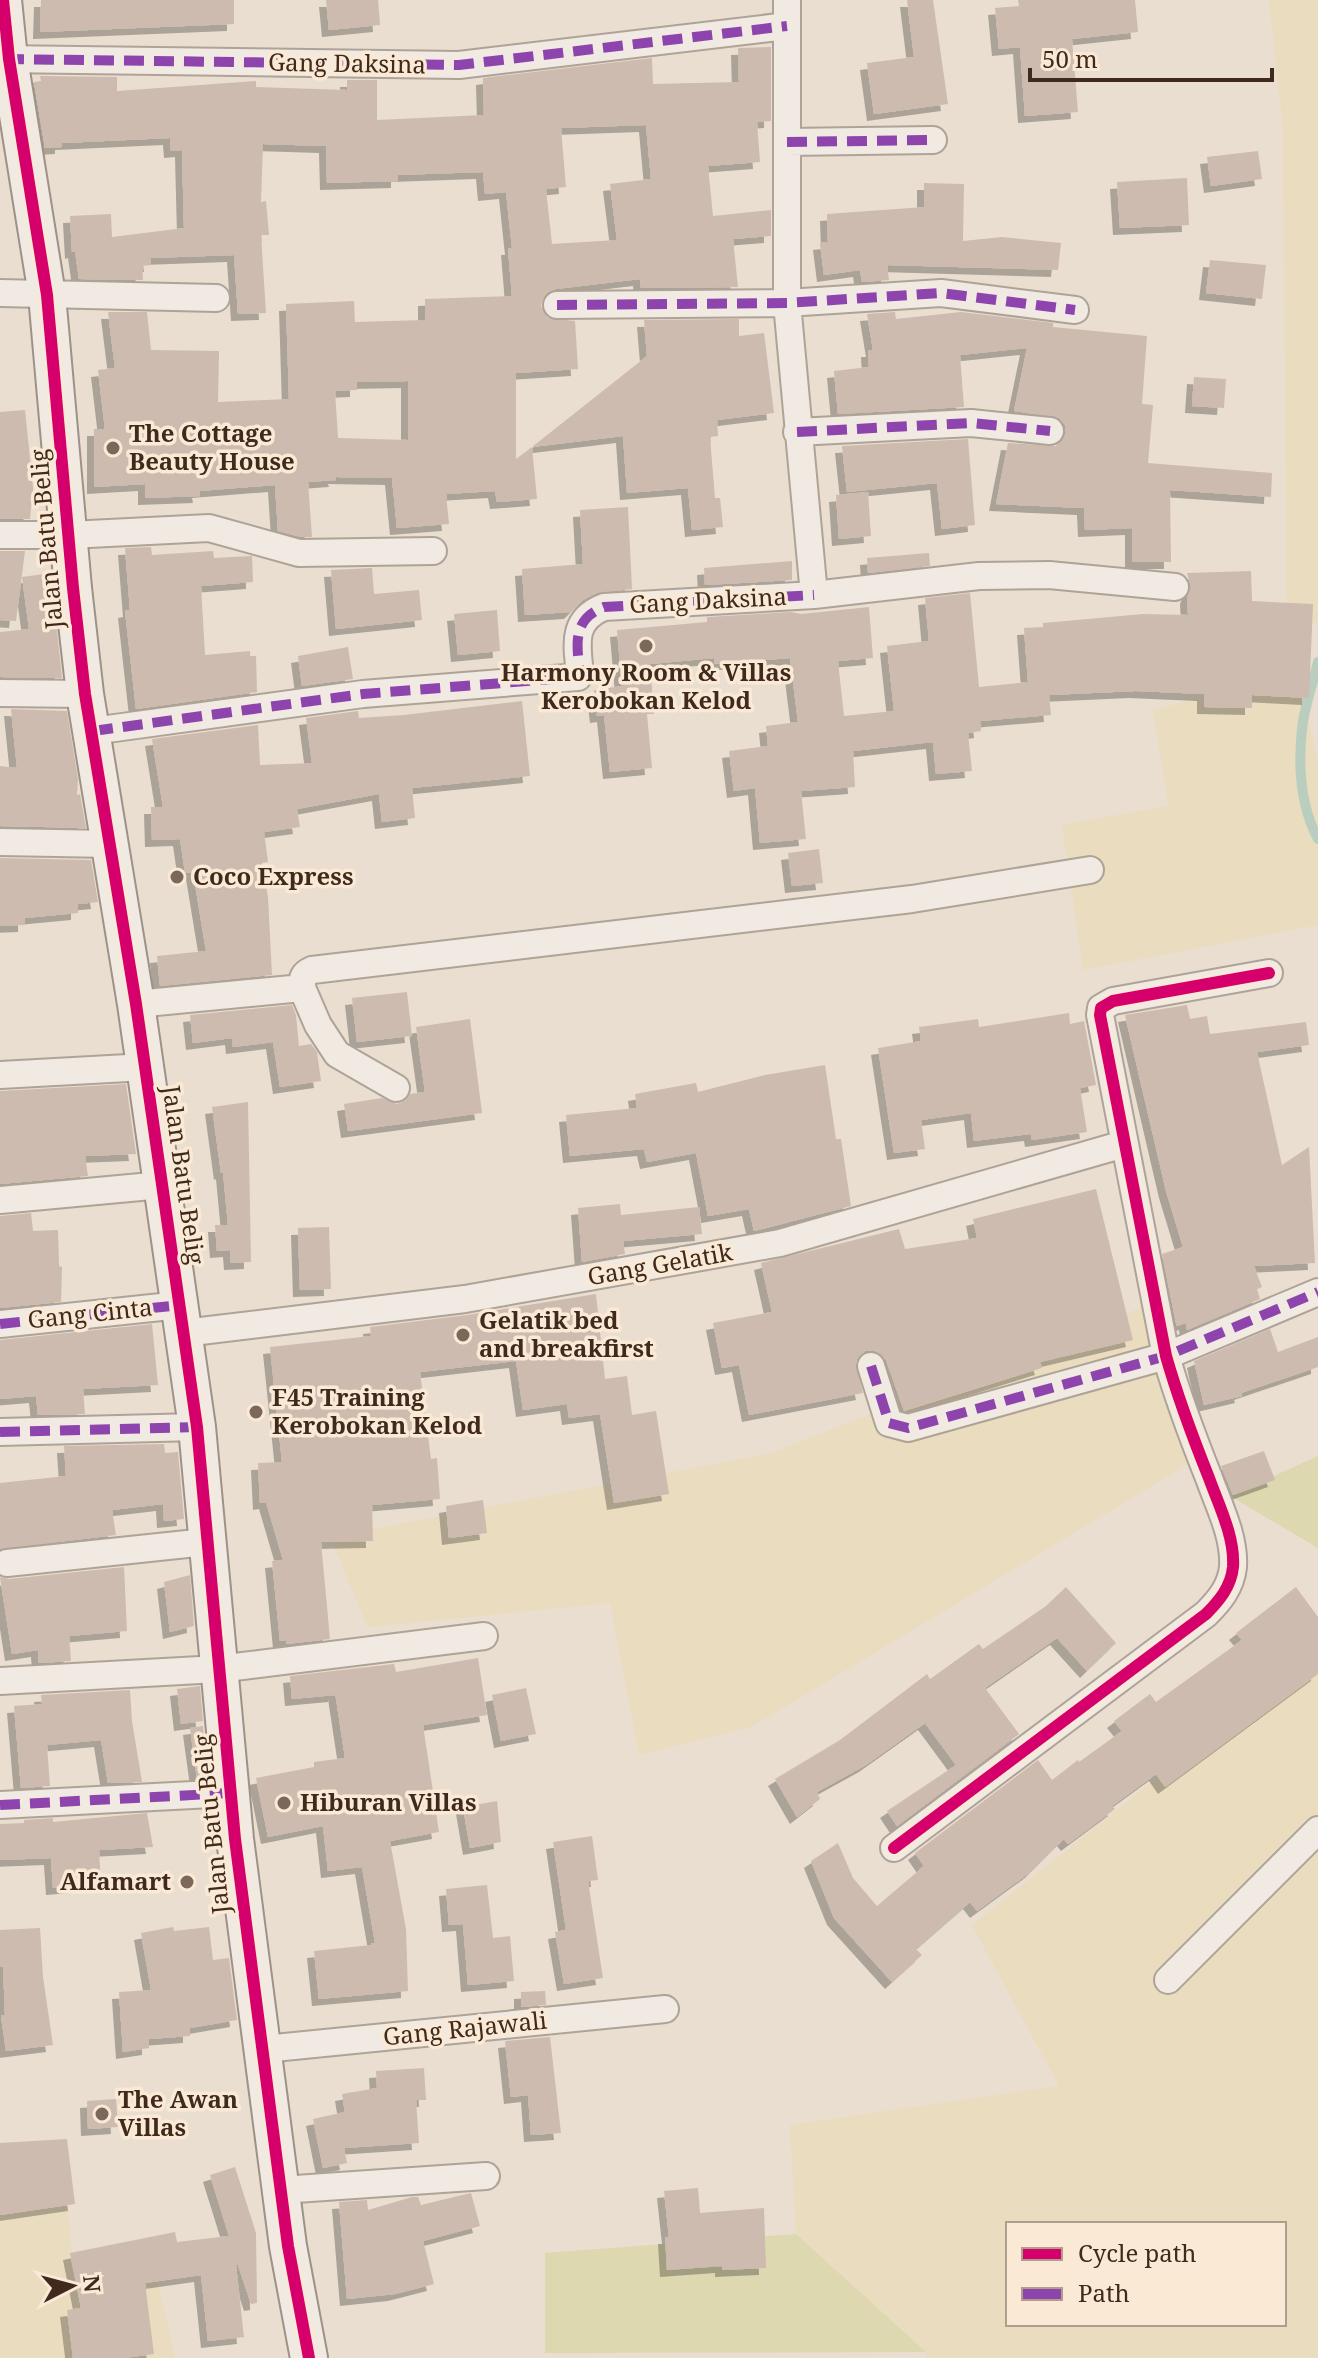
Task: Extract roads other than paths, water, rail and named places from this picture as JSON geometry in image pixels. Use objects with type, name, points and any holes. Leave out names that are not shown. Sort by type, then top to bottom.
[{"type":"street","name":"Jalan Batu Belig","points":[[3,0],[4,59],[47,295],[85,694],[146,1067],[197,1427],[218,1669],[258,2020],[295,2290],[309,2358]]},
{"type":"street","name":"Gang Daksina","points":[[4,59],[459,65],[787,13],[787,303],[814,595],[604,607],[582,621],[577,642],[578,677],[363,694],[93,731]]},
{"type":"street","points":[[787,142],[933,140]]},
{"type":"street","points":[[0,293],[216,298]]},
{"type":"street","points":[[557,305],[787,303],[941,293],[1075,310]]},
{"type":"street","points":[[797,432],[971,423],[1050,431]]},
{"type":"street","points":[[0,535],[209,528],[299,553],[433,551]]},
{"type":"street","points":[[814,595],[979,576],[1049,575],[1175,587]]},
{"type":"street","points":[[0,693],[85,694]]},
{"type":"street","points":[[0,842],[111,844]]},
{"type":"street","points":[[396,1088],[337,1054],[318,1025],[302,988],[306,973],[912,899],[1090,870]]},
{"type":"street","points":[[894,1848],[1206,1614],[1220,1600],[1229,1583],[1233,1567],[1232,1546],[1166,1356],[1101,1024],[1101,1008],[1113,1001],[1136,996],[1269,973]]},
{"type":"street","points":[[136,1004],[302,988]]},
{"type":"street","points":[[0,1075],[146,1067]]},
{"type":"street","name":"Gang Gelatik","points":[[182,1319],[465,1299],[780,1243],[1124,1144]]},
{"type":"street","points":[[0,1200],[162,1185]]},
{"type":"street","points":[[871,1366],[889,1423],[908,1428],[1166,1356],[1318,1292]]},
{"type":"street","name":"Gang Cinta","points":[[0,1324],[182,1319]]},
{"type":"street","points":[[0,1432],[197,1427]]},
{"type":"street","points":[[7,1563],[206,1542]]},
{"type":"street","points":[[0,1681],[218,1669],[484,1636]]},
{"type":"street","points":[[0,1805],[231,1793]]},
{"type":"street","points":[[1168,1980],[1318,1830]]},
{"type":"street","name":"Gang Rajawali","points":[[264,2049],[665,2009]]},
{"type":"street","points":[[281,2190],[486,2176]]},
{"type":"waterway","points":[[1318,662],[1303,721],[1300,757],[1304,800],[1318,839]]},
{"type":"place","name":"The Cottage Beauty House","points":[[113,448]]},
{"type":"place","name":"Harmony Room & Villas Kerobokan Kelod","points":[[646,646]]},
{"type":"place","name":"Coco Express","points":[[177,877]]},
{"type":"place","name":"Gelatik bed and breakfirst","points":[[463,1335]]},
{"type":"place","name":"F45 Training Kerobokan Kelod","points":[[256,1412]]},
{"type":"place","name":"Hiburan Villas","points":[[284,1803]]},
{"type":"place","name":"Alfamart","points":[[187,1882]]},
{"type":"place","name":"The Awan Villas","points":[[102,2114]]}]
